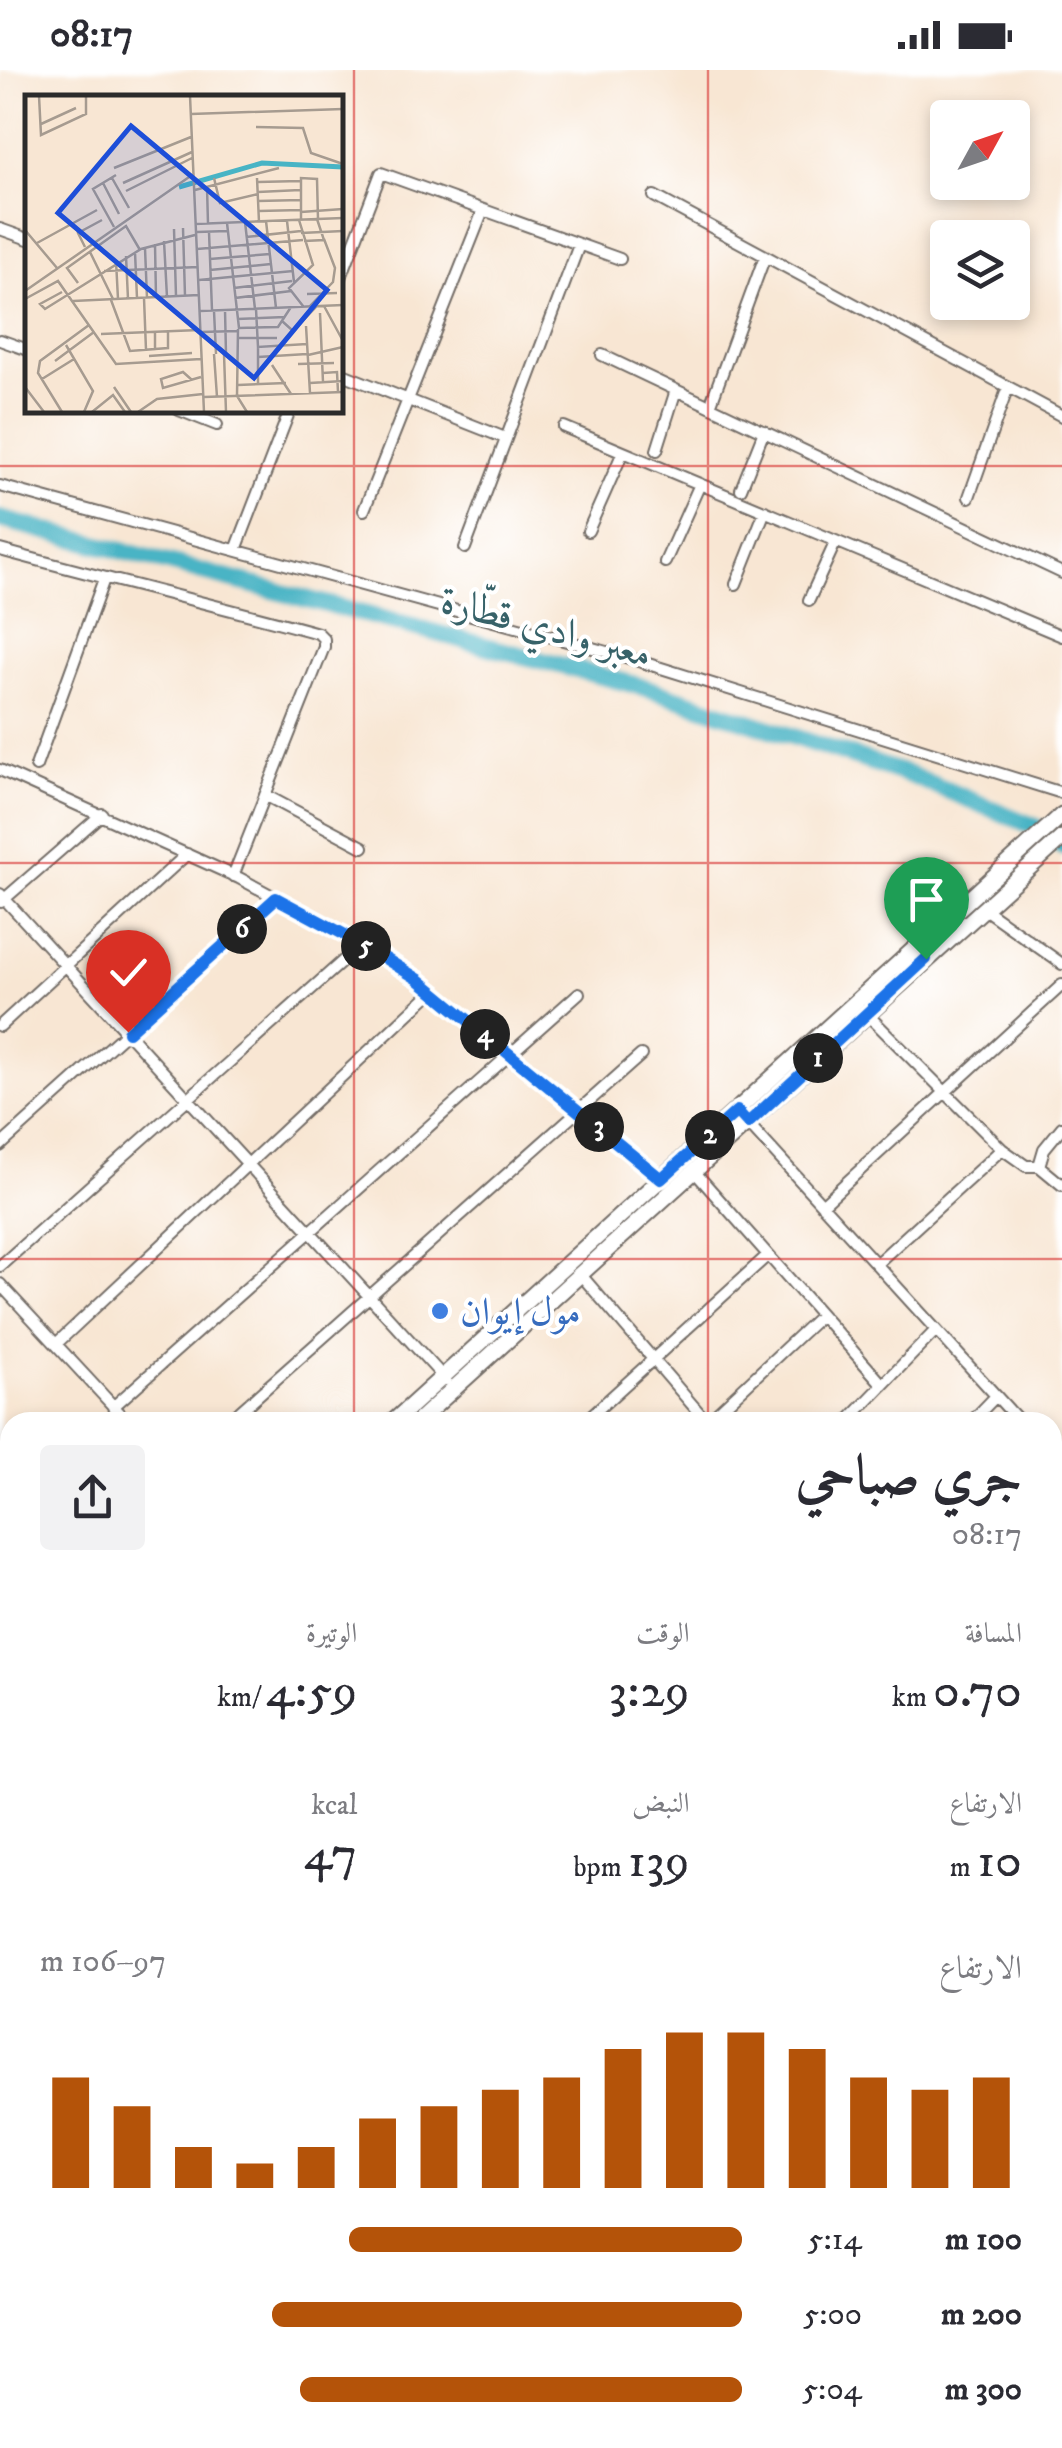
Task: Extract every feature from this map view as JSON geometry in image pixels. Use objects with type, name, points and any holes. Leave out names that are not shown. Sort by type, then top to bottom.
[{"type":"main road","points":[[426,1412],[449,1383],[661,1179],[867,1014],[983,908],[1040,846],[1061,816]]},
{"type":"main road","points":[[407,1412],[449,1383],[581,1275],[694,1171],[742,1117],[1040,846],[1062,838]]},
{"type":"street","points":[[342,275],[381,174],[620,260]]},
{"type":"street","points":[[654,196],[1062,416]]},
{"type":"street","points":[[364,510],[483,211]]},
{"type":"street","points":[[465,548],[578,245]]},
{"type":"street","points":[[710,406],[765,256]]},
{"type":"street","points":[[0,340],[25,347]]},
{"type":"street","points":[[602,355],[1062,573]]},
{"type":"street","points":[[342,374],[506,438]]},
{"type":"street","points":[[968,497],[1008,387]]},
{"type":"street","points":[[656,450],[676,390]]},
{"type":"street","points":[[186,412],[216,426]]},
{"type":"street","points":[[236,550],[289,412]]},
{"type":"street","points":[[564,427],[1062,636]]},
{"type":"street","points":[[740,489],[764,431]]},
{"type":"street","points":[[588,532],[623,452]]},
{"type":"street","points":[[665,562],[700,484]]},
{"type":"street","points":[[0,486],[629,658],[1062,794]]},
{"type":"street","points":[[736,584],[765,511]]},
{"type":"street","points":[[810,600],[836,541]]},
{"type":"street","points":[[0,550],[104,579],[171,592],[318,634],[324,639],[233,876]]},
{"type":"street","points":[[36,766],[104,579]]},
{"type":"street","points":[[3,775],[102,814],[187,854],[362,944],[433,991],[661,1179]]},
{"type":"street","points":[[265,795],[363,847]]},
{"type":"street","points":[[102,814],[1,898],[190,1098],[449,1383]]},
{"type":"street","points":[[0,1026],[187,854]]},
{"type":"street","points":[[0,1146],[276,898]]},
{"type":"street","points":[[983,908],[1062,964]]},
{"type":"street","points":[[0,1266],[362,944]]},
{"type":"street","points":[[822,1205],[1062,985]]},
{"type":"street","points":[[56,1344],[433,991]]},
{"type":"street","points":[[114,1406],[579,993]]},
{"type":"street","points":[[867,1014],[1002,1149],[1026,1166],[1040,1166],[1062,1185]]},
{"type":"street","points":[[239,1412],[641,1055]]},
{"type":"street","points":[[742,1117],[1011,1412]]},
{"type":"street","points":[[1040,1166],[1044,1150],[1062,1128]]},
{"type":"street","points":[[876,1264],[1002,1149]]},
{"type":"street","points":[[694,1171],[883,1385]]},
{"type":"street","points":[[595,1412],[768,1255]]},
{"type":"street","points":[[581,1275],[699,1412]]},
{"type":"street","points":[[0,1284],[119,1412]]},
{"type":"street","points":[[718,1412],[821,1314]]},
{"type":"street","points":[[856,1412],[936,1330]]},
{"type":"street","points":[[981,1412],[996,1396]]},
{"type":"waterway","name":"معبر وادي قطّارة","points":[[0,519],[647,688],[912,776],[1036,827],[1062,846]]},
{"type":"place","name":"مول إيوان","points":[[440,1311]]},
{"type":"route","points":[[128,1032],[276,898],[418,979],[661,1179],[737,1111],[748,1123],[926,959]]}]
